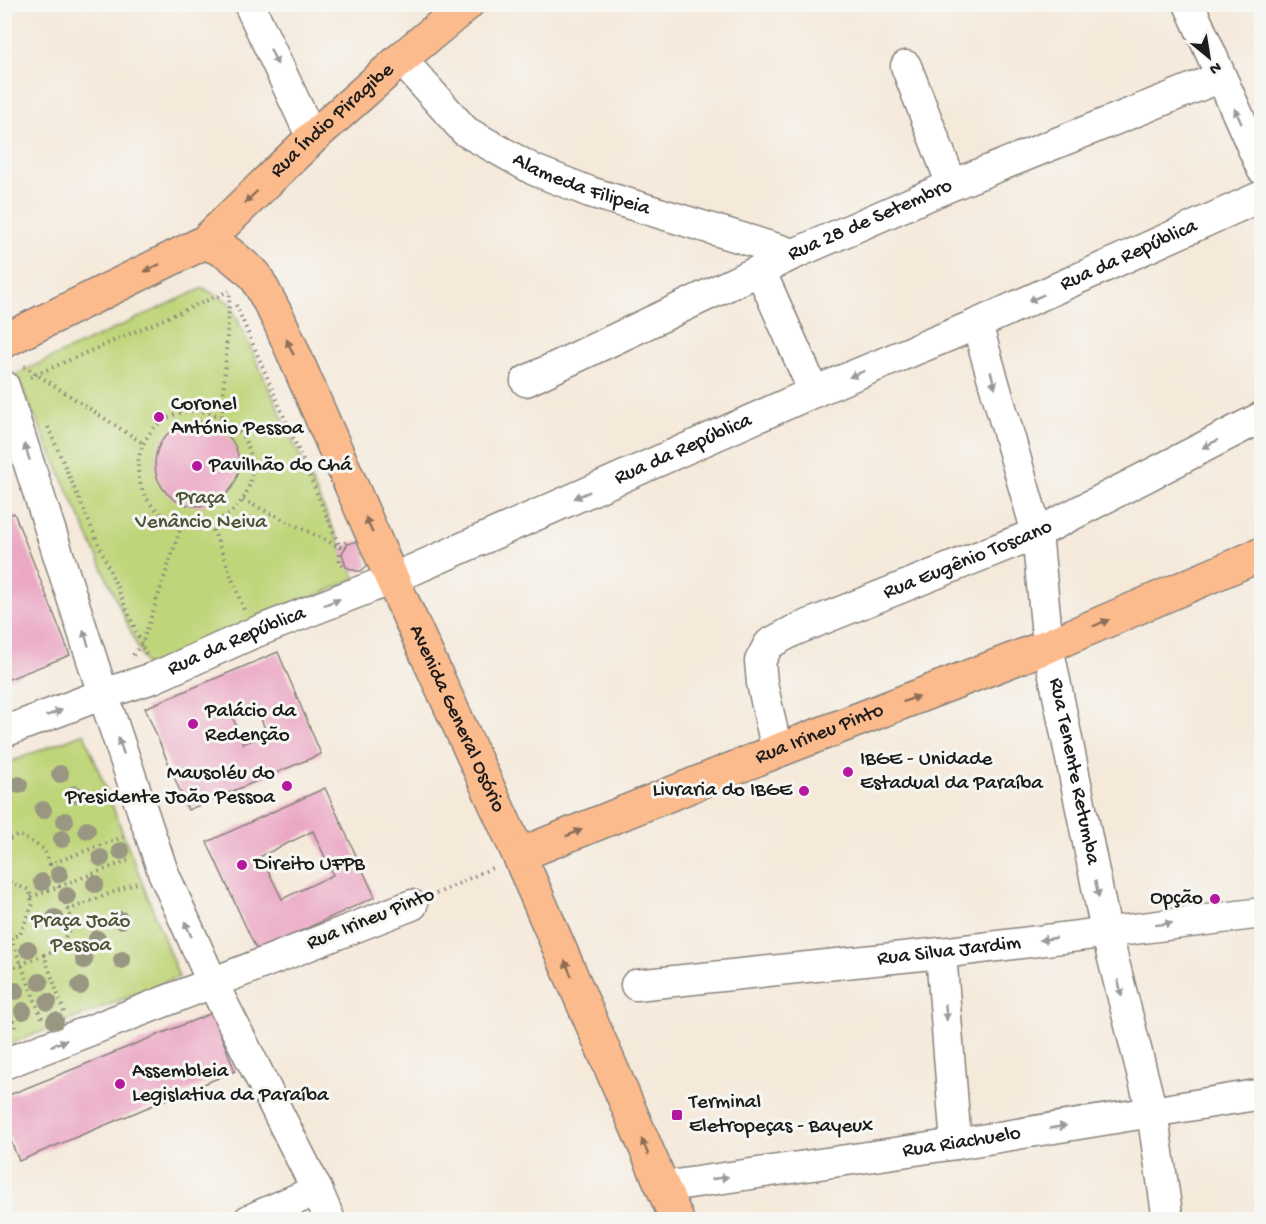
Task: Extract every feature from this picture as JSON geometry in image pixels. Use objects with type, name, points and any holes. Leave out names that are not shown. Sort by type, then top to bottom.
[{"type":"main road","name":"Rua Índio Piragibe","points":[[14,368],[205,242],[312,138],[401,58],[468,4]]},
{"type":"main road","name":"Avenida General Osório","points":[[205,242],[227,252],[255,275],[279,320],[392,579],[519,855],[677,1220]]},
{"type":"main road","name":"Rua Irineu Pinto","points":[[519,855],[777,750],[1048,646],[1262,554]]},
{"type":"street","points":[[249,4],[312,138]]},
{"type":"street","points":[[1189,4],[1262,169]]},
{"type":"street","name":"Alameda Filipeia","points":[[401,58],[465,131],[525,166],[590,192],[794,254]]},
{"type":"street","points":[[906,66],[952,185]]},
{"type":"street","name":"Rua 28 de Setembro","points":[[526,381],[794,254],[952,185],[1221,77]]},
{"type":"street","name":"Rua da República","points":[[103,694],[153,678],[251,634],[392,579],[814,392],[977,324],[1262,196]]},
{"type":"street","points":[[760,270],[814,392]]},
{"type":"street","name":"Rua Tenente Retumba","points":[[977,324],[1038,533],[1048,646],[1106,931],[1152,1112],[1168,1220]]},
{"type":"street","points":[[14,368],[103,694],[156,849],[212,982],[330,1220]]},
{"type":"street","name":"Rua Eugênio Toscano","points":[[777,750],[762,683],[760,661],[769,644],[793,631],[1038,533],[1262,417]]},
{"type":"street","points":[[4,732],[103,694]]},
{"type":"street","name":"Rua Irineu Pinto","points":[[212,982],[412,905]]},
{"type":"street","name":"Rua Silva Jardim","points":[[636,985],[941,953],[1262,913]]},
{"type":"street","points":[[941,953],[956,1144]]},
{"type":"street","points":[[39,1051],[212,982]]},
{"type":"street","name":"Rua Riachuelo","points":[[662,1187],[956,1144],[1262,1095]]},
{"type":"street","points":[[249,1220],[317,1190]]},
{"type":"path","points":[[225,281],[340,547],[340,562],[346,570],[352,573]]},
{"type":"path","points":[[14,368],[38,374],[230,291]]},
{"type":"path","points":[[222,416],[230,291]]},
{"type":"path","points":[[14,368],[38,374],[144,444]]},
{"type":"path","points":[[197,411],[222,416],[237,428],[248,445],[252,472],[243,500],[229,515],[211,524],[189,526],[169,520],[145,498],[137,470],[138,457],[144,444],[154,428],[171,416],[197,411]]},
{"type":"path","points":[[45,421],[149,661]]},
{"type":"path","points":[[243,500],[340,547]]},
{"type":"path","points":[[129,661],[142,644],[182,524]]},
{"type":"path","points":[[211,524],[248,618],[251,634]]},
{"type":"path","points":[[4,841],[19,835],[44,849],[73,923],[58,950],[4,971]]},
{"type":"path","points":[[50,864],[156,849]]},
{"type":"path","points":[[31,897],[156,849]]},
{"type":"path","points":[[68,910],[156,849]]},
{"type":"path","name":"Rua Irineu Pinto","points":[[412,905],[519,855]]},
{"type":"path","points":[[4,880],[29,890],[33,903],[20,934],[4,941]]},
{"type":"path","points":[[11,938],[21,964],[39,1051]]},
{"type":"path","points":[[39,1051],[44,955]]},
{"type":"path","points":[[4,998],[39,1051]]},
{"type":"green space","name":"Praça Venâncio Neiva","points":[[203,288],[230,303],[356,579],[147,668],[16,374]]},
{"type":"green space","name":"Praça João Pessoa","points":[[84,733],[179,977],[5,1046],[5,764]]},
{"type":"building","name":"Pavilhão do Chá","points":[[197,422],[213,425],[227,434],[236,448],[239,464],[236,480],[227,494],[213,503],[197,506],[181,503],[167,494],[158,480],[155,464],[158,448],[167,434],[181,425]]},
{"type":"building","points":[[14,513],[70,655],[4,681],[4,517]]},
{"type":"building","points":[[362,542],[368,565],[361,571],[346,567],[342,553],[348,544]]},
{"type":"building","name":"Palácio da Redenção","points":[[278,652],[321,754],[188,810],[145,708]],"holes":[[[255,704],[267,734],[243,744],[231,713]]]},
{"type":"building","name":"Direito UFPB","points":[[325,788],[375,897],[257,951],[207,842]],"holes":[[[313,831],[333,875],[282,899],[261,856]]]},
{"type":"building","name":"Assembleia Legislativa da Paraíba","points":[[212,1013],[235,1071],[19,1161],[4,1124],[4,1097]]},
{"type":"place","name":"Coronel António Pessoa","points":[[159,417]]},
{"type":"place","name":"Pavilhão do Chá","points":[[197,466]]},
{"type":"place","name":"Palácio da Redenção","points":[[193,724]]},
{"type":"place","name":"IBGE - Unidade Estadual da Paraíba","points":[[848,772]]},
{"type":"place","name":"Mausoléu do Presidente João Pessoa","points":[[287,786]]},
{"type":"place","name":"Livraria do IBGE","points":[[804,791]]},
{"type":"place","name":"Direito UFPB","points":[[242,865]]},
{"type":"place","name":"Opção","points":[[1215,899]]},
{"type":"place","name":"Assembleia Legislativa da Paraíba","points":[[120,1084]]},
{"type":"place","name":"Terminal Eletropeças - Bayeux","points":[[677,1115]]}]
